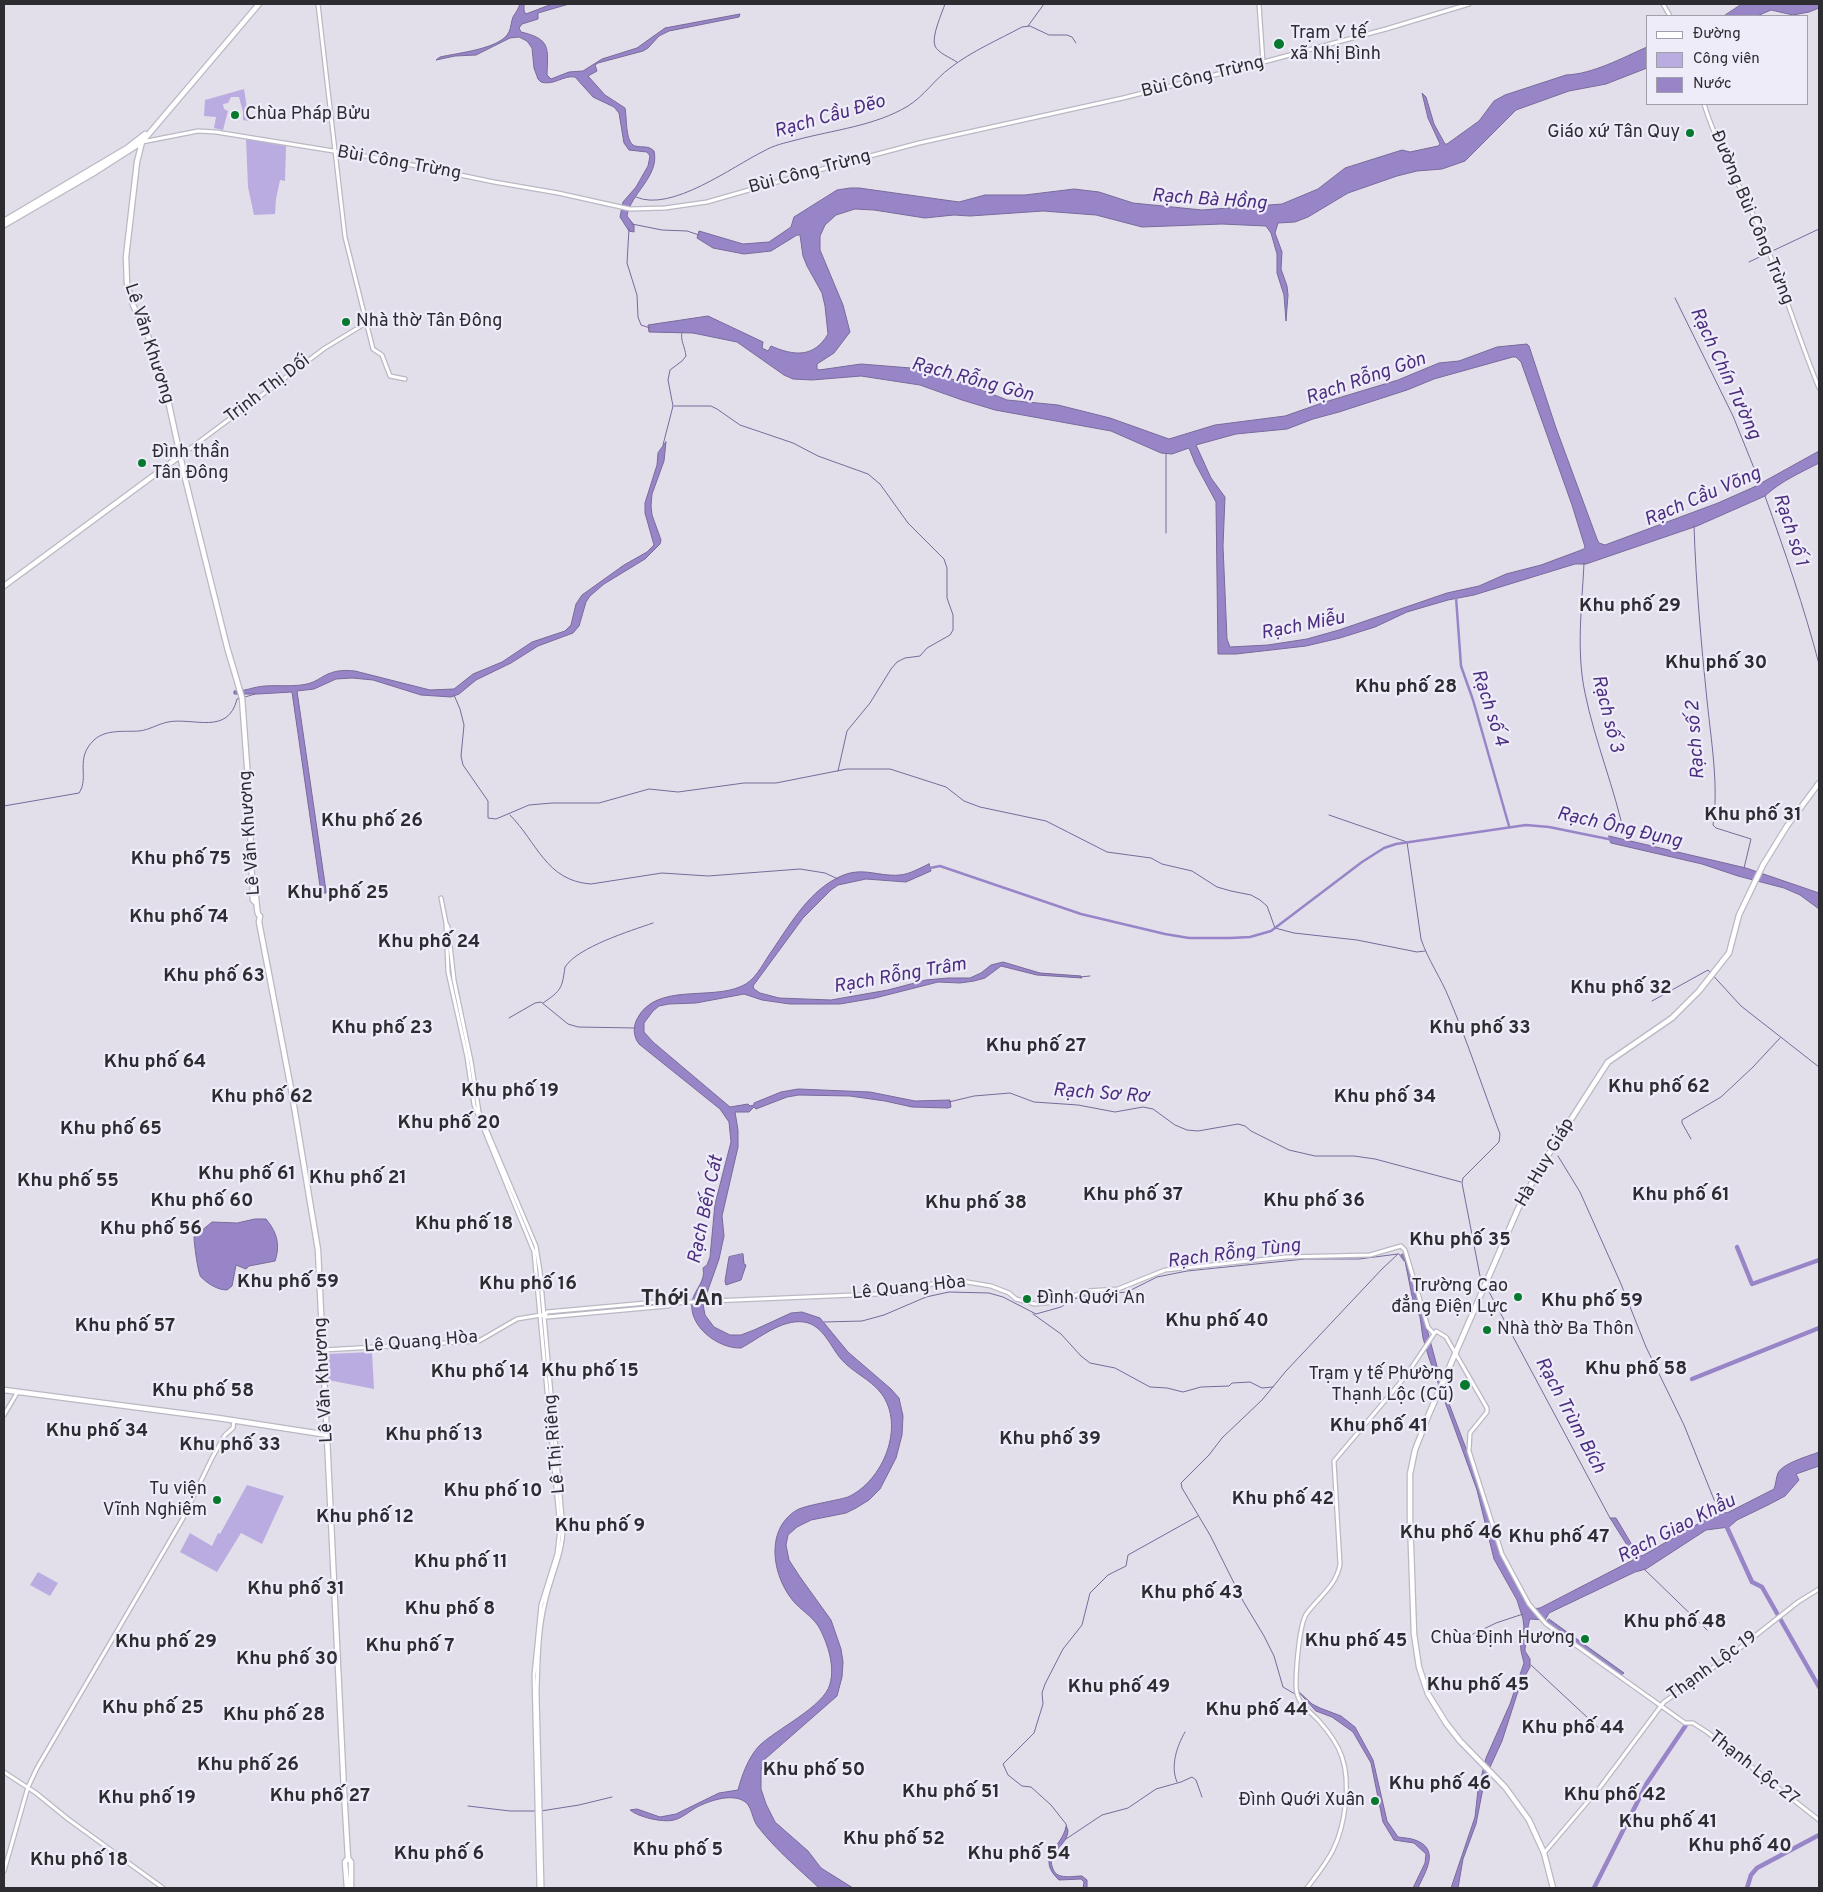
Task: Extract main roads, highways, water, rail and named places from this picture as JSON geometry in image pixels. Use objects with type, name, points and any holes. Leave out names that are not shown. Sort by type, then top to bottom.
[{"type":"main road","points":[[4,225],[92,174],[141,140],[258,4]]},
{"type":"main road","points":[[4,221],[141,140]]},
{"type":"main road","name":"Lê Văn Khương","points":[[141,140],[126,256],[126,279],[131,298],[148,336],[164,386],[233,667],[241,690],[244,706],[253,889],[256,891],[257,920],[259,921],[307,1180],[318,1250],[348,1858],[345,1862],[349,1888]]},
{"type":"main road","name":"Trịnh Thị Dối","points":[[4,586],[180,456]]},
{"type":"main road","name":"Hà Huy Giáp","points":[[1553,1888],[1544,1853],[1525,1812],[1505,1787],[1478,1760],[1446,1723],[1428,1694],[1415,1648],[1412,1590],[1410,1474],[1417,1443],[1523,1199],[1541,1166],[1608,1062],[1672,1018],[1699,991],[1729,953],[1739,915],[1763,865],[1787,826],[1819,783]]},
{"type":"main road","points":[[4,1390],[234,1420],[328,1435]]},
{"type":"water","points":[[520,4],[524,4],[526,14],[552,4],[569,4],[538,13],[538,19],[522,24],[519,28],[521,32],[538,38],[546,46],[548,58],[547,75],[551,79],[569,72],[583,71],[602,59],[637,48],[665,28],[740,14],[739,17],[669,31],[659,36],[643,51],[598,63],[595,65],[597,71],[588,76],[605,95],[625,108],[628,135],[632,144],[650,148],[654,151],[653,169],[633,200],[627,216],[634,225],[634,232],[629,231],[620,217],[623,202],[636,187],[648,166],[650,156],[647,152],[629,150],[624,143],[619,113],[614,107],[593,97],[575,77],[566,77],[550,83],[541,82],[534,68],[532,48],[527,41],[519,37],[510,38],[476,55],[455,56],[436,60],[440,57],[467,52],[497,43],[509,32],[513,17]]},
{"type":"water","points":[[1742,4],[1819,4],[1819,8],[1793,15],[1771,10],[1759,15],[1726,15]]},
{"type":"water","points":[[1646,47],[1646,68],[1606,84],[1569,91],[1516,110],[1465,161],[1442,169],[1417,171],[1397,176],[1348,193],[1308,217],[1295,222],[1278,223],[1275,233],[1282,252],[1281,269],[1288,295],[1286,321],[1284,295],[1277,273],[1277,254],[1271,233],[1266,226],[1222,224],[1142,227],[1096,215],[1043,211],[925,218],[855,209],[836,215],[825,225],[820,236],[820,250],[843,305],[850,332],[834,353],[817,364],[817,369],[819,370],[861,364],[923,369],[1007,400],[1058,405],[1110,418],[1169,439],[1215,425],[1285,416],[1398,380],[1439,363],[1459,361],[1497,347],[1527,344],[1597,539],[1599,543],[1605,545],[1718,503],[1754,487],[1819,451],[1819,463],[1784,482],[1765,496],[1697,526],[1586,564],[1575,564],[1474,595],[1448,600],[1407,612],[1375,627],[1340,638],[1306,646],[1236,654],[1218,654],[1216,502],[1189,448],[1172,454],[1161,453],[1111,431],[995,410],[920,385],[861,376],[812,380],[793,379],[784,375],[737,342],[693,333],[649,332],[648,325],[708,316],[763,342],[762,348],[768,351],[771,346],[788,352],[803,353],[816,347],[828,334],[825,306],[822,293],[803,256],[800,235],[771,251],[744,254],[713,248],[697,238],[699,231],[743,244],[769,242],[791,227],[794,217],[837,190],[859,188],[959,202],[985,195],[1025,195],[1074,189],[1099,192],[1133,203],[1202,210],[1282,204],[1318,189],[1345,168],[1402,150],[1410,152],[1438,146],[1440,144],[1428,118],[1422,93],[1426,97],[1434,124],[1445,144],[1447,144],[1479,121],[1494,101],[1505,95],[1566,75],[1597,69]],"holes":[[[1513,357],[1516,357],[1521,362],[1572,505],[1584,549],[1541,565],[1506,574],[1479,586],[1447,593],[1307,639],[1268,645],[1230,647],[1227,639],[1223,546],[1225,497],[1211,478],[1196,445],[1236,434],[1287,429],[1407,390],[1434,379]]]},
{"type":"water","points":[[666,442],[664,461],[652,494],[651,506],[652,515],[661,540],[660,544],[645,559],[604,584],[590,596],[586,602],[579,626],[573,633],[538,646],[511,663],[476,680],[459,694],[451,697],[421,695],[373,680],[352,678],[336,679],[314,689],[297,691],[326,891],[326,893],[321,893],[292,692],[234,694],[234,691],[265,686],[307,684],[325,675],[345,670],[430,690],[454,689],[473,674],[502,662],[532,642],[565,631],[571,625],[576,604],[582,595],[624,565],[647,552],[654,545],[645,513],[645,503],[657,465],[658,453]]},
{"type":"water","points":[[1609,836],[1746,868],[1819,893],[1819,909],[1800,895],[1784,888],[1702,864],[1611,843]]},
{"type":"water","name":"Rạch Bến Cát","points":[[929,864],[931,871],[906,882],[866,879],[838,885],[831,890],[803,918],[753,986],[754,989],[760,993],[779,998],[831,1000],[888,990],[926,980],[970,978],[981,973],[991,965],[1003,962],[1040,973],[1081,976],[1082,978],[1037,975],[1001,966],[985,978],[974,981],[960,983],[938,982],[875,998],[840,1004],[790,1004],[762,1000],[744,994],[696,1003],[669,1004],[659,1006],[644,1023],[644,1032],[653,1042],[730,1107],[754,1105],[754,1103],[781,1092],[798,1089],[870,1092],[915,1101],[950,1100],[951,1107],[948,1108],[912,1107],[850,1096],[799,1095],[787,1097],[756,1109],[754,1107],[749,1112],[735,1112],[738,1147],[722,1216],[724,1236],[719,1259],[703,1304],[705,1315],[714,1327],[730,1335],[741,1335],[791,1313],[802,1312],[820,1318],[848,1352],[899,1398],[903,1416],[902,1435],[896,1458],[880,1489],[869,1500],[846,1513],[811,1520],[797,1527],[788,1535],[786,1545],[789,1560],[831,1620],[841,1649],[843,1662],[842,1677],[837,1696],[765,1759],[761,1770],[761,1789],[775,1822],[808,1851],[821,1868],[853,1888],[819,1888],[756,1825],[748,1805],[742,1800],[725,1798],[713,1801],[697,1807],[680,1818],[669,1821],[645,1817],[630,1810],[637,1809],[660,1817],[676,1814],[719,1793],[738,1790],[746,1767],[759,1746],[809,1709],[826,1693],[830,1684],[832,1670],[828,1649],[818,1625],[796,1604],[782,1582],[775,1556],[776,1542],[779,1530],[786,1519],[797,1510],[848,1497],[871,1479],[887,1451],[891,1436],[888,1406],[877,1388],[845,1364],[826,1337],[811,1324],[804,1322],[787,1323],[741,1348],[724,1345],[707,1335],[700,1328],[692,1311],[692,1301],[702,1281],[703,1268],[707,1265],[710,1257],[715,1204],[731,1142],[729,1122],[720,1109],[639,1044],[634,1028],[637,1019],[646,1008],[657,1000],[670,996],[729,990],[746,984],[757,973],[798,912],[816,893],[837,878],[854,872],[900,875]]},
{"type":"water","points":[[255,1219],[266,1219],[275,1233],[278,1249],[275,1261],[249,1266],[246,1269],[236,1265],[232,1286],[227,1290],[217,1288],[201,1277],[196,1258],[194,1237],[212,1222],[237,1223]]},
{"type":"water","points":[[743,1254],[744,1264],[746,1265],[741,1280],[726,1285],[729,1257]]},
{"type":"water","points":[[1404,1254],[1407,1258],[1416,1297],[1423,1314],[1442,1385],[1482,1491],[1499,1551],[1532,1609],[1540,1608],[1633,1560],[1634,1556],[1610,1518],[1616,1518],[1635,1550],[1642,1556],[1722,1510],[1727,1513],[1774,1489],[1777,1475],[1781,1469],[1819,1452],[1819,1466],[1796,1474],[1799,1480],[1785,1496],[1737,1520],[1729,1527],[1706,1530],[1646,1569],[1635,1572],[1549,1613],[1545,1620],[1530,1619],[1525,1651],[1530,1659],[1530,1667],[1520,1685],[1502,1741],[1485,1778],[1476,1824],[1463,1859],[1458,1888],[1451,1888],[1475,1817],[1478,1790],[1486,1758],[1510,1704],[1524,1663],[1520,1638],[1521,1631],[1524,1628],[1517,1600],[1494,1559],[1477,1490],[1429,1358],[1423,1338],[1420,1317],[1413,1301],[1405,1261],[1401,1255]]},
{"type":"water","points":[[1549,1619],[1624,1673],[1621,1675],[1546,1622]]},
{"type":"water","points":[[1297,1690],[1312,1704],[1341,1716],[1355,1727],[1373,1760],[1387,1821],[1398,1837],[1415,1840],[1423,1844],[1427,1849],[1429,1861],[1418,1888],[1413,1888],[1425,1863],[1426,1854],[1414,1843],[1394,1840],[1383,1822],[1371,1763],[1353,1732],[1332,1717],[1316,1711]]},
{"type":"water","points":[[1066,1827],[1068,1830],[1065,1841],[1052,1858],[1053,1869],[1061,1876],[1082,1876],[1087,1880],[1087,1888],[1083,1888],[1084,1882],[1081,1879],[1059,1880],[1049,1865],[1049,1859]]},
{"type":"waterway","points":[[945,4],[934,42],[939,51],[957,62]]},
{"type":"waterway","points":[[1028,26],[1044,4]]},
{"type":"waterway","name":"Rạch Cầu Đẽo","points":[[636,197],[650,200],[666,199],[701,186],[772,147],[854,127],[895,113],[914,102],[958,62],[1022,27],[1030,26],[1049,35],[1067,35],[1072,37],[1076,43]]},
{"type":"waterway","points":[[632,224],[662,230],[687,231],[699,235]]},
{"type":"waterway","name":"Rạch Rỗng Gòn","points":[[629,229],[627,263],[637,295],[638,317],[641,325],[650,328]]},
{"type":"waterway","points":[[1749,262],[1819,229]]},
{"type":"waterway","name":"Rạch Chín Tường","points":[[1675,298],[1733,416],[1760,483]]},
{"type":"waterway","points":[[663,445],[673,406],[668,380],[670,370],[686,356],[682,332]]},
{"type":"waterway","points":[[674,406],[711,406],[740,425],[793,443],[818,456],[868,474],[880,484],[908,523],[944,559],[947,568],[947,598],[953,615],[953,630],[950,635],[927,648],[920,656],[905,658],[897,662],[891,669],[870,703],[847,731],[838,771]]},
{"type":"waterway","points":[[1166,454],[1166,533]]},
{"type":"waterway","name":"Rạch số 1","points":[[1765,496],[1794,580],[1819,664]]},
{"type":"waterway","name":"Rạch số 2","points":[[1694,526],[1701,635],[1715,779],[1713,825],[1716,828],[1751,839],[1744,868]]},
{"type":"waterway","name":"Rạch số 3","points":[[1584,563],[1580,628],[1582,677],[1589,711],[1625,838]]},
{"type":"waterway","name":"Rạch số 4","points":[[1456,597],[1461,666],[1473,700],[1509,826]]},
{"type":"waterway","points":[[245,697],[255,694]]},
{"type":"waterway","points":[[454,695],[464,725],[461,756],[463,765],[488,801],[488,818],[496,819],[529,805],[599,803],[649,789],[678,792],[744,783],[776,783],[847,769],[890,769],[946,787],[964,801],[980,807],[1046,821],[1107,852],[1151,858],[1162,864],[1192,871],[1217,887],[1251,895],[1267,906],[1275,928],[1294,933],[1357,940],[1417,952],[1425,951]]},
{"type":"waterway","points":[[4,806],[79,793],[83,781],[85,754],[88,747],[99,736],[115,732],[139,731],[168,722],[218,721],[226,718],[237,699],[241,698]]},
{"type":"waterway","points":[[510,815],[553,868],[563,876],[591,884],[662,873],[708,876],[800,869],[825,873],[838,879]]},
{"type":"waterway","name":"Rạch Trùm Bích","points":[[1329,815],[1407,842],[1421,939],[1456,1015],[1500,1134],[1499,1142],[1463,1178],[1462,1183],[1480,1276],[1484,1283]]},
{"type":"waterway","name":"Rạch Trùm Bích","points":[[930,868],[940,866],[1081,914],[1165,934],[1189,938],[1230,938],[1250,937],[1271,931],[1362,862],[1384,848],[1396,844],[1526,825],[1549,827],[1613,840]]},
{"type":"waterway","points":[[543,1003],[558,991],[562,984],[565,967],[581,953],[605,940],[653,923]]},
{"type":"waterway","points":[[1652,1001],[1708,970],[1741,1006],[1819,1067]]},
{"type":"waterway","name":"Rạch Rỗng Trâm","points":[[1080,977],[1090,976]]},
{"type":"waterway","points":[[509,1018],[535,1003],[541,1002],[568,1024],[578,1027],[635,1028]]},
{"type":"waterway","points":[[1691,1139],[1682,1120],[1721,1097],[1780,1038]]},
{"type":"waterway","name":"Rạch Sơ Rơ","points":[[949,1102],[974,1096],[1010,1093],[1034,1102],[1078,1105],[1115,1112],[1143,1107],[1153,1109],[1175,1125],[1187,1130],[1198,1131],[1238,1124],[1289,1150],[1315,1156],[1354,1156],[1375,1159],[1461,1182]]},
{"type":"waterway","name":"Rạch Giao Khẩu","points":[[1558,1156],[1580,1192],[1621,1284],[1646,1347],[1684,1425],[1719,1512]]},
{"type":"waterway","points":[[1737,1247],[1752,1284],[1819,1260]]},
{"type":"waterway","name":"Rạch Rỗng Tùng","points":[[824,1322],[862,1321],[884,1315],[926,1297],[949,1292],[989,1293],[1003,1297],[1036,1314],[1061,1307],[1071,1300],[1084,1296],[1127,1292],[1157,1277],[1187,1271],[1305,1259],[1359,1259],[1398,1254]]},
{"type":"waterway","points":[[1295,1694],[1283,1687],[1274,1656],[1181,1483],[1209,1455],[1222,1438],[1262,1400],[1286,1371],[1398,1254]]},
{"type":"waterway","points":[[1399,1254],[1404,1261]]},
{"type":"waterway","name":"Rạch Trùm Bích","points":[[1487,1288],[1610,1518]]},
{"type":"waterway","points":[[1033,1314],[1061,1334],[1090,1363],[1115,1368],[1150,1387],[1167,1388],[1183,1392],[1201,1387],[1229,1386],[1232,1383],[1250,1382],[1262,1388],[1273,1387]]},
{"type":"waterway","points":[[1692,1379],[1819,1328]]},
{"type":"waterway","points":[[1067,1828],[1051,1805],[1031,1787],[1022,1786],[1008,1775],[1003,1764],[1034,1733],[1043,1704],[1042,1693],[1045,1684],[1063,1649],[1082,1625],[1090,1593],[1108,1575],[1126,1566],[1128,1555],[1198,1516]]},
{"type":"waterway","name":"Rạch Giao Khẩu","points":[[1725,1523],[1752,1582],[1762,1587],[1819,1687]]},
{"type":"waterway","name":"Rạch Giao Khẩu","points":[[1644,1569],[1707,1630]]},
{"type":"waterway","points":[[1465,1638],[1496,1623],[1523,1614]]},
{"type":"waterway","points":[[1531,1665],[1603,1732]]},
{"type":"waterway","points":[[1594,1888],[1647,1783],[1686,1725]]},
{"type":"waterway","points":[[1177,1782],[1174,1769],[1175,1756],[1185,1732]]},
{"type":"waterway","points":[[1066,1839],[1102,1815],[1128,1808],[1156,1789],[1192,1777],[1196,1780],[1202,1797]]},
{"type":"waterway","points":[[541,1811],[612,1797]]},
{"type":"waterway","points":[[468,1806],[510,1811],[537,1811]]},
{"type":"waterway","points":[[1747,1888],[1751,1875],[1757,1868],[1819,1835]]},
{"type":"place","name":"Trạm Y tế xã Nhị Bình","points":[[1279,44]]},
{"type":"place","name":"Chùa Pháp Bửu","points":[[235,115]]},
{"type":"place","name":"Giáo xứ Tân Quy","points":[[1690,133]]},
{"type":"place","name":"Nhà thờ Tân Đông","points":[[346,322]]},
{"type":"place","name":"Đình thần Tân Đông","points":[[142,463]]},
{"type":"place","name":"Trường Cao đẳng Điện Lực","points":[[1518,1297]]},
{"type":"place","name":"Đình Quới An","points":[[1027,1299]]},
{"type":"place","name":"Nhà thờ Ba Thôn","points":[[1487,1330]]},
{"type":"place","name":"Trạm y tế Phường Thạnh Lộc (Cũ)","points":[[1465,1385]]},
{"type":"place","name":"Tu viện Vĩnh Nghiêm","points":[[217,1500]]},
{"type":"place","name":"Chùa Định Hương","points":[[1585,1639]]},
{"type":"place","name":"Đình Quới Xuân","points":[[1375,1801]]},
{"type":"district","name":"Khu phố 29","points":[[1630,607]]},
{"type":"district","name":"Khu phố 30","points":[[1716,664]]},
{"type":"district","name":"Khu phố 28","points":[[1406,688]]},
{"type":"district","name":"Khu phố 31","points":[[1753,816]]},
{"type":"district","name":"Khu phố 26","points":[[372,822]]},
{"type":"district","name":"Khu phố 75","points":[[181,860]]},
{"type":"district","name":"Khu phố 25","points":[[338,894]]},
{"type":"district","name":"Khu phố 74","points":[[179,918]]},
{"type":"district","name":"Khu phố 24","points":[[429,943]]},
{"type":"district","name":"Khu phố 63","points":[[214,977]]},
{"type":"district","name":"Khu phố 32","points":[[1621,989]]},
{"type":"district","name":"Khu phố 23","points":[[382,1029]]},
{"type":"district","name":"Khu phố 33","points":[[1480,1029]]},
{"type":"district","name":"Khu phố 27","points":[[1036,1047]]},
{"type":"district","name":"Khu phố 64","points":[[155,1063]]},
{"type":"district","name":"Khu phố 62","points":[[1659,1088]]},
{"type":"district","name":"Khu phố 19","points":[[510,1092]]},
{"type":"district","name":"Khu phố 62","points":[[262,1098]]},
{"type":"district","name":"Khu phố 34","points":[[1385,1098]]},
{"type":"district","name":"Khu phố 20","points":[[449,1124]]},
{"type":"district","name":"Khu phố 65","points":[[111,1130]]},
{"type":"district","name":"Khu phố 61","points":[[247,1175]]},
{"type":"district","name":"Khu phố 21","points":[[358,1179]]},
{"type":"district","name":"Khu phố 55","points":[[68,1182]]},
{"type":"district","name":"Khu phố 37","points":[[1133,1196]]},
{"type":"district","name":"Khu phố 61","points":[[1681,1196]]},
{"type":"district","name":"Khu phố 60","points":[[202,1202]]},
{"type":"district","name":"Khu phố 36","points":[[1314,1202]]},
{"type":"district","name":"Khu phố 38","points":[[976,1204]]},
{"type":"district","name":"Khu phố 18","points":[[464,1225]]},
{"type":"district","name":"Khu phố 56","points":[[151,1230]]},
{"type":"district","name":"Khu phố 35","points":[[1460,1241]]},
{"type":"district","name":"Khu phố 59","points":[[288,1283]]},
{"type":"district","name":"Khu phố 16","points":[[528,1285]]},
{"type":"district","name":"Thới An","points":[[682,1301]]},
{"type":"district","name":"Khu phố 59","points":[[1592,1302]]},
{"type":"district","name":"Khu phố 40","points":[[1217,1322]]},
{"type":"district","name":"Khu phố 57","points":[[125,1327]]},
{"type":"district","name":"Khu phố 58","points":[[1636,1370]]},
{"type":"district","name":"Khu phố 15","points":[[590,1372]]},
{"type":"district","name":"Khu phố 14","points":[[480,1373]]},
{"type":"district","name":"Khu phố 58","points":[[203,1392]]},
{"type":"district","name":"Khu phố 41","points":[[1379,1427]]},
{"type":"district","name":"Khu phố 34","points":[[97,1432]]},
{"type":"district","name":"Khu phố 13","points":[[434,1436]]},
{"type":"district","name":"Khu phố 39","points":[[1050,1440]]},
{"type":"district","name":"Khu phố 33","points":[[230,1446]]},
{"type":"district","name":"Khu phố 10","points":[[493,1492]]},
{"type":"district","name":"Khu phố 42","points":[[1283,1500]]},
{"type":"district","name":"Khu phố 12","points":[[365,1518]]},
{"type":"district","name":"Khu phố 9","points":[[600,1527]]},
{"type":"district","name":"Khu phố 46","points":[[1451,1534]]},
{"type":"district","name":"Khu phố 47","points":[[1559,1538]]},
{"type":"district","name":"Khu phố 11","points":[[461,1563]]},
{"type":"district","name":"Khu phố 31","points":[[296,1590]]},
{"type":"district","name":"Khu phố 43","points":[[1192,1594]]},
{"type":"district","name":"Khu phố 8","points":[[450,1610]]},
{"type":"district","name":"Khu phố 48","points":[[1675,1623]]},
{"type":"district","name":"Khu phố 45","points":[[1356,1642]]},
{"type":"district","name":"Khu phố 29","points":[[166,1643]]},
{"type":"district","name":"Khu phố 7","points":[[410,1647]]},
{"type":"district","name":"Khu phố 30","points":[[287,1660]]},
{"type":"district","name":"Khu phố 45","points":[[1478,1686]]},
{"type":"district","name":"Khu phố 49","points":[[1119,1688]]},
{"type":"district","name":"Khu phố 25","points":[[153,1709]]},
{"type":"district","name":"Khu phố 44","points":[[1257,1711]]},
{"type":"district","name":"Khu phố 28","points":[[274,1716]]},
{"type":"district","name":"Khu phố 44","points":[[1573,1729]]},
{"type":"district","name":"Khu phố 26","points":[[248,1766]]},
{"type":"district","name":"Khu phố 50","points":[[814,1771]]},
{"type":"district","name":"Khu phố 46","points":[[1440,1785]]},
{"type":"district","name":"Khu phố 51","points":[[951,1793]]},
{"type":"district","name":"Khu phố 42","points":[[1615,1796]]},
{"type":"district","name":"Khu phố 27","points":[[320,1797]]},
{"type":"district","name":"Khu phố 19","points":[[147,1799]]},
{"type":"district","name":"Khu phố 41","points":[[1668,1823]]},
{"type":"district","name":"Khu phố 52","points":[[894,1840]]},
{"type":"district","name":"Khu phố 40","points":[[1740,1847]]},
{"type":"district","name":"Khu phố 5","points":[[678,1851]]},
{"type":"district","name":"Khu phố 6","points":[[439,1855]]},
{"type":"district","name":"Khu phố 54","points":[[1019,1855]]},
{"type":"district","name":"Khu phố 18","points":[[79,1861]]},
{"type":"water label","name":"Rạch Bà Hồng","points":[[1209,201]]},
{"type":"water label","name":"Rạch Cầu Võng","points":[[1703,498]]},
{"type":"water label","name":"Rạch Miễu","points":[[1303,627]]},
{"type":"water label","name":"Rạch Ông Đụng","points":[[1619,829]]}]
